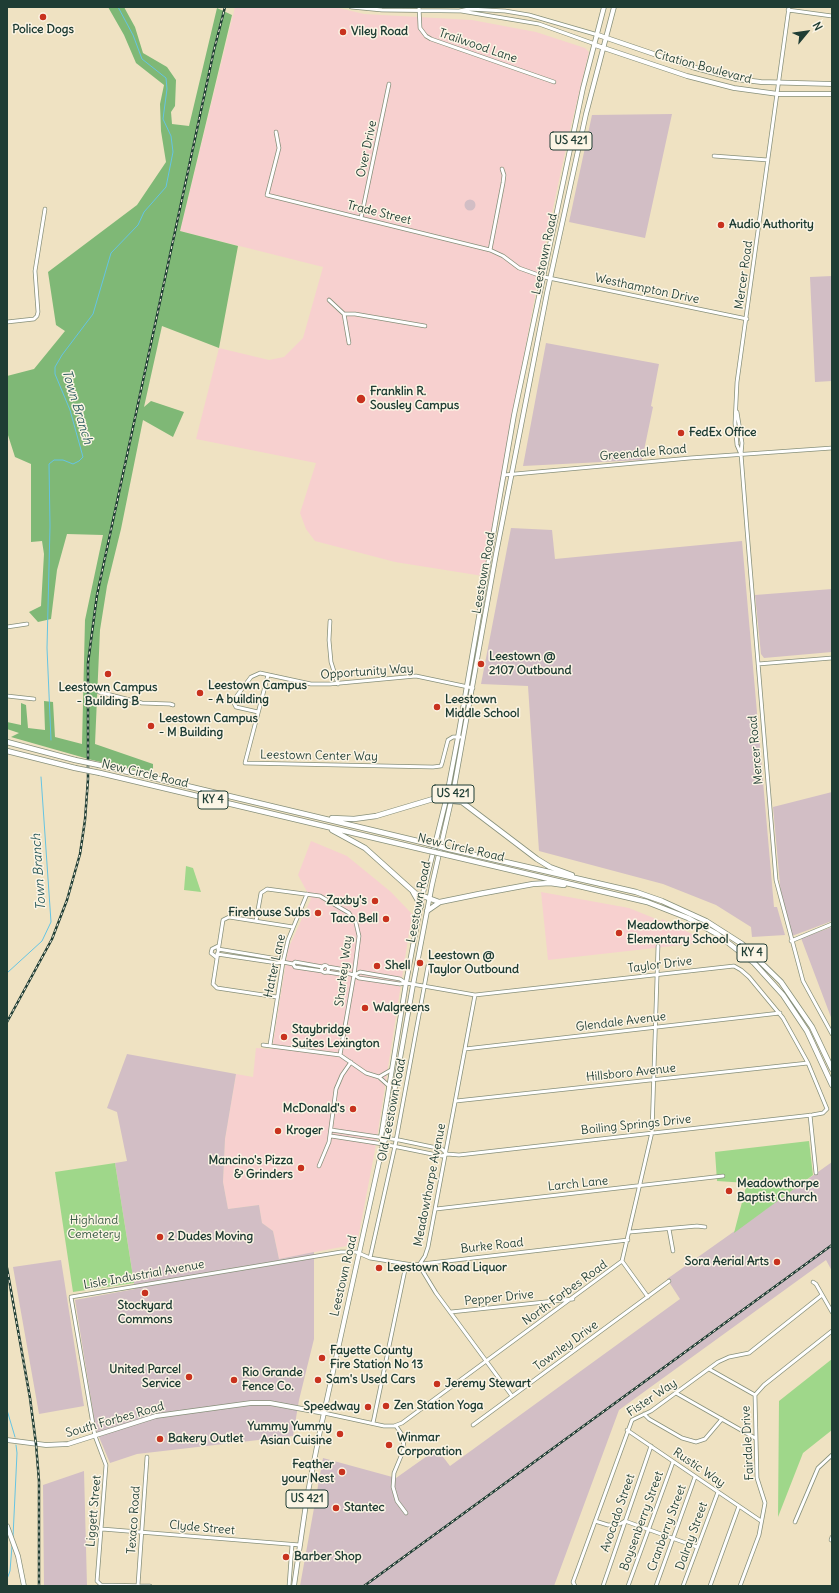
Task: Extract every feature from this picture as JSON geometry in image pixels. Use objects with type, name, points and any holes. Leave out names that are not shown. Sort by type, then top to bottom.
[{"type":"highway","name":"New Circle Road","points":[[7,742],[75,760],[636,892],[673,905],[706,920],[742,944],[770,970],[792,996],[812,1027],[832,1069]]},
{"type":"highway","name":"New Circle Road","points":[[8,751],[647,902],[673,912],[717,934],[742,953],[773,983],[795,1011],[807,1031],[832,1085]]},
{"type":"highway","points":[[433,799],[449,786]]},
{"type":"highway","points":[[454,788],[462,802],[544,864],[593,882]]},
{"type":"highway","points":[[318,817],[354,819],[366,818],[433,799],[462,802]]},
{"type":"highway","points":[[325,827],[365,848],[422,897],[440,902]]},
{"type":"highway","points":[[427,911],[440,902],[534,884],[550,883],[593,889]]},
{"type":"highway","points":[[411,889],[421,906]]},
{"type":"main road","name":"Leestown Road","points":[[383,1144],[381,1137],[406,983],[422,897],[449,786],[514,415],[581,96],[604,7]]},
{"type":"main road","name":"Leestown Road","points":[[324,1413],[383,1144],[386,1138],[427,911],[452,801],[496,554],[550,278],[584,122],[614,7]]},
{"type":"main road","name":"Citation Boulevard","points":[[598,35],[716,74],[736,79],[779,83],[832,84]]},
{"type":"main road","name":"Citation Boulevard","points":[[595,45],[709,82],[756,92],[778,94],[832,94]]},
{"type":"main road","name":"South Forbes Road","points":[[7,1440],[54,1446],[68,1444],[156,1416],[251,1402],[270,1402],[324,1413]]},
{"type":"main road","name":"US 421","points":[[294,1586],[324,1413]]},
{"type":"main road","points":[[8,1529],[18,1556],[24,1586]]},
{"type":"street","points":[[351,7],[382,10],[485,10],[517,13],[598,35]]},
{"type":"street","name":"Trailwood Lane","points":[[418,9],[420,28],[426,36],[431,39],[554,82]]},
{"type":"street","points":[[789,9],[832,16]]},
{"type":"street","name":"Mercer Road","points":[[789,9],[736,394],[737,412],[735,423],[737,445],[741,454],[776,880],[790,941],[803,981],[832,1034]]},
{"type":"street","points":[[459,11],[538,24],[595,45]]},
{"type":"street","name":"Over Drive","points":[[361,218],[389,84]]},
{"type":"street","name":"Trade Street","points":[[276,132],[279,148],[267,195],[490,250],[503,256],[523,270],[544,277]]},
{"type":"street","points":[[714,156],[768,160]]},
{"type":"street","points":[[490,250],[503,183],[504,175],[502,169]]},
{"type":"street","points":[[7,322],[34,319],[37,316],[35,271],[45,209]]},
{"type":"street","name":"Westhampton Drive","points":[[544,277],[747,319]]},
{"type":"street","points":[[329,300],[344,314],[349,343]]},
{"type":"street","points":[[344,314],[355,314],[425,326]]},
{"type":"street","name":"Greendale Road","points":[[504,474],[741,454],[832,448]]},
{"type":"street","points":[[330,620],[329,640],[332,662],[338,684]]},
{"type":"street","points":[[7,627],[27,624]]},
{"type":"street","points":[[758,664],[832,658]]},
{"type":"street","name":"Opportunity Way","points":[[258,712],[236,707],[234,698],[251,677],[260,673],[311,684],[338,684],[416,676],[473,688]]},
{"type":"street","name":"Leestown Center Way","points":[[268,675],[245,763],[433,767],[440,766],[442,763],[448,740],[453,737],[458,737]]},
{"type":"street","points":[[99,692],[142,703],[172,705]]},
{"type":"street","points":[[7,696],[34,699]]},
{"type":"street","points":[[458,737],[464,738]]},
{"type":"street","name":"Sharkey Way","points":[[256,921],[261,893],[264,890],[320,896],[339,905],[349,913],[356,923],[359,936],[340,1056]]},
{"type":"street","name":"Hatter Lane","points":[[270,1045],[283,962],[293,927],[307,894]]},
{"type":"street","points":[[277,997],[216,988],[212,982],[218,947],[225,918],[229,917],[293,927]]},
{"type":"street","points":[[790,941],[832,924]]},
{"type":"street","name":"North Forbes Road","points":[[396,1426],[417,1413],[622,1261],[630,1232],[652,1132],[658,946]]},
{"type":"street","points":[[283,962],[277,964],[217,956],[211,953],[212,949],[218,947],[278,959],[283,962],[293,964],[295,967],[340,974],[342,972]]},
{"type":"street","points":[[293,964],[296,962],[328,967],[340,969],[342,972]]},
{"type":"street","name":"Old Leestown Road","points":[[370,1258],[395,1146],[428,966]]},
{"type":"street","name":"Taylor Drive","points":[[342,972],[365,979],[400,984],[406,983],[424,988],[475,995],[734,966],[741,970],[749,978],[780,1013],[808,1062],[826,1106],[826,1111]]},
{"type":"street","points":[[322,971],[323,967]]},
{"type":"street","points":[[327,972],[328,967]]},
{"type":"street","name":"Meadowthorpe Avenue","points":[[475,995],[436,1209],[426,1252],[420,1263],[421,1270],[512,1396]]},
{"type":"street","name":"Glendale Avenue","points":[[465,1049],[780,1013]]},
{"type":"street","points":[[263,1045],[340,1056],[366,1073],[385,1080],[390,1089]]},
{"type":"street","points":[[319,1166],[331,1136],[336,1089],[342,1075],[351,1062]]},
{"type":"street","name":"Hillsboro Avenue","points":[[456,1101],[808,1062]]},
{"type":"street","points":[[379,1077],[390,1072],[393,1068]]},
{"type":"street","name":"Boiling Springs Drive","points":[[331,1136],[395,1146],[440,1156],[447,1154],[459,1155],[810,1115],[826,1111]]},
{"type":"street","points":[[810,1115],[816,1173]]},
{"type":"street","name":"Boiling Springs Drive","points":[[332,1130],[396,1140],[442,1150],[447,1154]]},
{"type":"street","name":"Larch Lane","points":[[436,1209],[639,1187],[723,1176]]},
{"type":"street","points":[[630,1232],[697,1226],[704,1227]]},
{"type":"street","points":[[669,1229],[673,1251]]},
{"type":"street","name":"Burke Road","points":[[360,1254],[370,1258],[406,1265],[628,1240]]},
{"type":"street","name":"Lisle Industrial Avenue","points":[[94,1436],[71,1297],[318,1255],[350,1252],[360,1254]]},
{"type":"street","points":[[622,1261],[648,1296]]},
{"type":"street","points":[[373,1424],[406,1265]]},
{"type":"street","name":"Townley Drive","points":[[473,1425],[669,1281]]},
{"type":"street","points":[[813,1282],[832,1312]]},
{"type":"street","name":"Fister Way","points":[[575,1586],[573,1582],[627,1430],[632,1420],[676,1393],[725,1358],[749,1353],[822,1295]]},
{"type":"street","name":"Pepper Drive","points":[[451,1312],[573,1298]]},
{"type":"street","name":"Fairdale Drive","points":[[740,1586],[759,1535],[765,1503],[757,1478],[755,1395],[764,1385],[832,1331]]},
{"type":"street","points":[[709,1369],[755,1395]]},
{"type":"street","points":[[676,1393],[755,1438]]},
{"type":"street","points":[[324,1413],[389,1427],[396,1426],[402,1436],[404,1449],[394,1473],[393,1487],[397,1501],[406,1513]]},
{"type":"street","points":[[644,1414],[649,1419],[682,1438],[696,1442],[705,1439],[722,1419]]},
{"type":"street","name":"Rustic Way","points":[[627,1430],[761,1521]]},
{"type":"street","name":"Liggett Street","points":[[94,1436],[105,1459],[107,1471],[97,1578],[99,1584],[138,1585]]},
{"type":"street","name":"Avocado Street","points":[[603,1586],[651,1446]]},
{"type":"street","points":[[795,1522],[818,1468],[832,1456]]},
{"type":"street","name":"Texaco Road","points":[[138,1585],[147,1457]]},
{"type":"street","points":[[828,1458],[832,1463]]},
{"type":"street","name":"Boysenberry Street","points":[[628,1586],[673,1462]]},
{"type":"street","name":"Cranberry Street","points":[[656,1586],[695,1477]]},
{"type":"street","name":"Dalray Street","points":[[683,1586],[718,1492]]},
{"type":"street","points":[[710,1586],[739,1506]]},
{"type":"street","points":[[595,1521],[608,1525],[620,1524],[625,1520],[697,1547]]},
{"type":"street","name":"Clyde Street","points":[[102,1528],[300,1545]]},
{"type":"street","points":[[289,1586],[292,1545]]},
{"type":"street","points":[[138,1585],[150,1586]]},
{"type":"shaded area","points":[[235,7],[335,7],[364,14],[472,20],[536,32],[585,48],[589,52],[569,134],[541,264],[483,576],[395,562],[315,541],[306,529],[300,513],[316,463],[196,439],[219,348],[269,360],[284,357],[303,338],[323,267],[180,231]]},
{"type":"shaded area","points":[[672,114],[645,238],[569,222],[592,115]]},
{"type":"shaded area","points":[[468,200],[472,200],[474,201],[474,209],[468,210],[465,207],[465,203]]},
{"type":"shaded area","points":[[832,276],[832,381],[815,382],[810,277]]},
{"type":"shaded area","points":[[546,343],[659,364],[651,406],[653,407],[642,460],[523,466]]},
{"type":"shaded area","points":[[511,528],[552,530],[555,559],[742,541],[774,907],[777,907],[785,935],[752,937],[751,927],[716,905],[663,884],[539,851],[528,686],[481,684]]},
{"type":"shaded area","points":[[832,589],[832,652],[764,658],[761,654],[755,595]]},
{"type":"shaded area","points":[[832,792],[832,921],[792,936],[781,896],[773,807]]},
{"type":"shaded area","points":[[311,841],[347,856],[391,892],[412,914],[375,1150],[357,1244],[279,1259],[273,1231],[262,1223],[259,1205],[228,1209],[223,1182],[225,1139],[236,1074],[253,1077],[256,1048],[272,1049],[288,949],[311,899],[298,875]]},
{"type":"shaded area","name":"Meadowthorpe Elementary School","points":[[541,892],[629,908],[661,921],[662,919],[708,942],[548,960]]},
{"type":"shaded area","points":[[832,927],[832,1020],[801,938]]},
{"type":"shaded area","points":[[127,1054],[236,1074],[225,1139],[223,1182],[228,1209],[259,1205],[262,1223],[273,1231],[279,1259],[314,1252],[314,1339],[299,1400],[293,1436],[137,1454],[110,1463],[96,1430],[75,1300],[135,1289],[115,1163],[127,1161],[117,1112],[107,1108]]},
{"type":"shaded area","points":[[832,1162],[832,1271],[826,1260],[619,1410],[554,1586],[300,1586],[323,1458],[396,1478],[437,1449],[450,1466],[680,1299],[667,1279]]},
{"type":"shaded area","points":[[61,1260],[84,1406],[39,1414],[13,1267]]},
{"type":"shaded area","points":[[84,1471],[87,1586],[44,1586],[43,1485]]},
{"type":"green space","points":[[108,7],[124,7],[135,27],[143,53],[167,67],[176,80],[175,106],[171,112],[172,124],[189,126],[217,8],[232,15],[180,231],[238,246],[219,348],[162,326],[144,407],[151,401],[184,412],[173,437],[143,420],[121,529],[107,586],[100,630],[95,744],[153,764],[153,774],[92,760],[11,737],[19,733],[7,729],[7,722],[21,725],[21,703],[26,705],[28,728],[45,730],[44,701],[53,702],[55,737],[82,744],[85,620],[103,535],[67,534],[57,570],[51,619],[38,622],[29,612],[41,606],[44,554],[42,541],[31,542],[31,464],[15,457],[7,432],[7,376],[34,369],[65,331],[56,325],[48,272],[137,205],[166,162],[161,131],[160,104],[164,85],[136,63],[124,35]]},
{"type":"green space","points":[[186,866],[193,868],[201,892],[184,890]]},
{"type":"green space","points":[[809,1141],[813,1175],[734,1233],[747,1183],[717,1181],[715,1152]]},
{"type":"green space","name":"Highland Cemetery","points":[[115,1163],[134,1283],[73,1292],[55,1172]]},
{"type":"green space","points":[[832,1359],[832,1430],[803,1453],[778,1517],[779,1401]]},
{"type":"waterway","name":"Town Branch","points":[[51,740],[47,648],[50,526],[49,464],[54,460],[63,460],[73,464],[83,457],[70,410],[55,374],[55,367],[62,355],[93,314],[111,253],[138,225],[144,212],[166,187],[173,152],[171,136],[163,119],[167,89],[166,78],[142,59],[133,35],[118,7]]},
{"type":"waterway","name":"Town Branch","points":[[7,973],[42,941],[51,922],[41,777]]},
{"type":"waterway","name":"Town Branch","points":[[7,1410],[15,1437]]},
{"type":"waterway","name":"Town Branch","points":[[13,1537],[17,1453],[16,1445]]},
{"type":"waterway","name":"Town Branch","points":[[7,1579],[10,1571],[12,1546]]},
{"type":"railway","points":[[7,1022],[52,939],[67,900],[80,854],[85,820],[88,779],[88,663],[97,595],[214,50],[225,7]]},
{"type":"railway","points":[[364,1586],[832,1245]]},
{"type":"railway","points":[[7,1268],[30,1398],[36,1444],[39,1481],[39,1586]]},
{"type":"place","name":"Police Dogs","points":[[43,17]]},
{"type":"place","name":"Viley Road","points":[[343,32]]},
{"type":"place","name":"Audio Authority","points":[[721,225]]},
{"type":"place","name":"Franklin R. Sousley Campus","points":[[361,399]]},
{"type":"place","name":"FedEx Office","points":[[681,433]]},
{"type":"place","name":"Leestown @ 2107 Outbound","points":[[481,664]]},
{"type":"place","name":"Leestown Campus - Building B","points":[[108,674]]},
{"type":"place","name":"Leestown Campus - A building","points":[[200,693]]},
{"type":"place","name":"Leestown Middle School","points":[[437,707]]},
{"type":"place","name":"Leestown Campus - M Building","points":[[151,726]]},
{"type":"place","name":"Zaxby's","points":[[375,901]]},
{"type":"place","name":"Firehouse Subs","points":[[318,913]]},
{"type":"place","name":"Taco Bell","points":[[386,919]]},
{"type":"place","name":"Meadowthorpe Elementary School","points":[[619,933]]},
{"type":"place","name":"Leestown @ Taylor Outbound","points":[[420,963]]},
{"type":"place","name":"Shell","points":[[377,966]]},
{"type":"place","name":"Walgreens","points":[[365,1008]]},
{"type":"place","name":"Staybridge Suites Lexington","points":[[284,1037]]},
{"type":"place","name":"McDonald's","points":[[353,1109]]},
{"type":"place","name":"Kroger","points":[[278,1131]]},
{"type":"place","name":"Mancino's Pizza & Grinders","points":[[301,1168]]},
{"type":"place","name":"Meadowthorpe Baptist Church","points":[[729,1191]]},
{"type":"place","name":"2 Dudes Moving","points":[[160,1237]]},
{"type":"place","name":"Sora Aerial Arts","points":[[777,1262]]},
{"type":"place","name":"Leestown Road Liquor","points":[[379,1268]]},
{"type":"place","name":"Stockyard Commons","points":[[145,1293]]},
{"type":"place","name":"Fayette County Fire Station No 13","points":[[322,1358]]},
{"type":"place","name":"United Parcel Service","points":[[189,1377]]},
{"type":"place","name":"Rio Grande Fence Co.","points":[[234,1380]]},
{"type":"place","name":"Sam's Used Cars","points":[[318,1380]]},
{"type":"place","name":"Jeremy Stewart","points":[[437,1384]]},
{"type":"place","name":"Zen Station Yoga","points":[[386,1406]]},
{"type":"place","name":"Speedway","points":[[368,1407]]},
{"type":"place","name":"Yummy Yummy Asian Cuisine","points":[[340,1434]]},
{"type":"place","name":"Bakery Outlet","points":[[160,1439]]},
{"type":"place","name":"Winmar Corporation","points":[[389,1445]]},
{"type":"place","name":"Feather your Nest","points":[[342,1472]]},
{"type":"place","name":"Stantec","points":[[336,1508]]},
{"type":"place","name":"Barber Shop","points":[[286,1557]]}]
